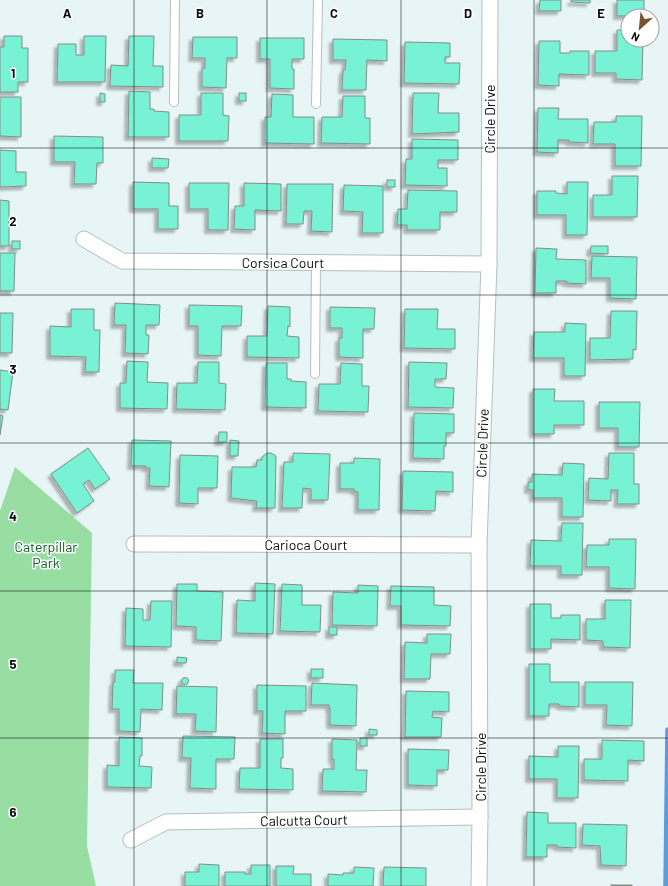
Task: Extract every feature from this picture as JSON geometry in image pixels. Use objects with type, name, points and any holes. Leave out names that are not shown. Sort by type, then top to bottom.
[{"type":"street","name":"Circle Drive","points":[[480,886],[478,544],[489,264],[490,0]]},
{"type":"street","name":"Corsica Court","points":[[84,239],[122,261],[489,264]]},
{"type":"street","name":"Carioca Court","points":[[134,544],[478,544]]},
{"type":"street","name":"Calcutta Court","points":[[131,840],[166,822],[480,817]]},
{"type":"lane","points":[[174,102],[175,0]]},
{"type":"lane","points":[[316,104],[318,0]]},
{"type":"lane","points":[[315,374],[316,262]]},
{"type":"green space","name":"Caterpillar Park","points":[[15,467],[92,533],[87,846],[96,886],[0,886],[0,511]]},
{"type":"building","points":[[540,0],[561,0],[561,11],[539,11]]},
{"type":"building","points":[[571,0],[590,0],[590,3],[571,2]]},
{"type":"building","points":[[617,0],[644,0],[644,8],[620,8],[620,16],[617,16]]},
{"type":"building","points":[[617,30],[620,30],[620,48],[643,48],[642,80],[616,79],[616,73],[595,73],[595,51],[617,51]]},
{"type":"building","points":[[4,36],[22,36],[22,48],[28,48],[28,82],[18,82],[18,92],[0,92],[0,47],[4,47]]},
{"type":"building","points":[[84,36],[106,36],[105,82],[57,82],[58,44],[76,44],[76,55],[84,55]]},
{"type":"building","points":[[129,36],[154,36],[153,66],[163,66],[163,87],[110,86],[111,65],[128,66]]},
{"type":"building","points":[[193,37],[237,37],[237,58],[227,58],[226,88],[202,87],[202,68],[205,68],[205,58],[192,58]]},
{"type":"building","points":[[260,38],[304,38],[304,59],[292,59],[292,69],[294,69],[294,89],[270,88],[270,59],[260,59]]},
{"type":"building","points":[[333,39],[387,40],[387,61],[367,60],[366,90],[342,90],[343,70],[345,70],[346,60],[333,60]]},
{"type":"building","points":[[539,41],[560,41],[560,53],[570,53],[570,51],[589,51],[589,75],[559,74],[559,86],[538,85]]},
{"type":"building","points":[[405,42],[450,43],[450,57],[445,57],[445,63],[460,63],[459,84],[404,83]]},
{"type":"building","points":[[129,91],[150,92],[150,109],[154,109],[154,111],[169,112],[169,137],[128,137]]},
{"type":"building","points":[[100,93],[105,94],[105,102],[100,102]]},
{"type":"building","points":[[201,93],[223,93],[223,115],[229,116],[228,141],[179,141],[179,115],[201,115]]},
{"type":"building","points":[[239,93],[246,93],[246,101],[239,101]]},
{"type":"building","points":[[413,93],[439,93],[438,113],[459,113],[459,132],[412,134]]},
{"type":"building","points":[[272,94],[293,95],[293,117],[314,117],[314,144],[265,143],[265,117],[271,117]]},
{"type":"building","points":[[343,96],[365,96],[365,118],[370,118],[370,144],[321,143],[322,117],[342,117]]},
{"type":"building","points":[[0,97],[21,97],[21,137],[0,136]]},
{"type":"building","points":[[538,108],[559,108],[558,119],[588,119],[588,143],[558,140],[558,153],[537,152]]},
{"type":"building","points":[[616,116],[642,116],[641,166],[615,166],[615,144],[593,144],[594,122],[616,122]]},
{"type":"building","points":[[54,136],[103,137],[103,163],[97,163],[96,184],[74,184],[75,162],[54,162]]},
{"type":"building","points":[[412,139],[458,140],[458,160],[438,160],[438,168],[447,168],[447,186],[405,185],[406,159],[412,159]]},
{"type":"building","points":[[0,150],[16,151],[16,172],[26,172],[26,186],[0,187]]},
{"type":"building","points":[[152,158],[169,159],[168,168],[152,168]]},
{"type":"building","points":[[612,176],[638,176],[637,217],[593,217],[593,195],[612,195]]},
{"type":"building","points":[[387,180],[395,180],[395,187],[387,187]]},
{"type":"building","points":[[133,182],[169,183],[169,206],[178,206],[178,229],[158,229],[158,209],[133,209]]},
{"type":"building","points":[[567,182],[588,182],[587,235],[566,235],[566,215],[537,215],[537,191],[556,191],[556,193],[567,194]]},
{"type":"building","points":[[189,183],[229,183],[228,230],[208,230],[208,209],[189,209]]},
{"type":"building","points":[[244,183],[281,184],[281,211],[255,210],[255,230],[234,229],[235,206],[244,206]]},
{"type":"building","points":[[287,184],[333,184],[332,232],[311,231],[312,211],[304,211],[303,224],[286,224]]},
{"type":"building","points":[[344,185],[383,186],[383,233],[362,233],[363,212],[343,211]]},
{"type":"building","points":[[408,190],[457,191],[457,212],[440,212],[440,230],[407,230],[407,225],[397,225],[398,209],[407,209]]},
{"type":"building","points":[[0,200],[9,201],[9,246],[0,246]]},
{"type":"building","points":[[12,241],[20,241],[20,249],[12,249]]},
{"type":"building","points":[[591,246],[608,246],[608,254],[590,253]]},
{"type":"building","points":[[536,248],[557,249],[556,259],[586,260],[586,284],[556,281],[556,293],[535,293]]},
{"type":"building","points":[[0,253],[15,253],[14,291],[0,291]]},
{"type":"building","points":[[592,256],[637,257],[636,299],[610,298],[610,278],[591,278]]},
{"type":"building","points":[[115,303],[160,305],[159,325],[146,325],[146,335],[149,335],[148,354],[125,353],[126,325],[114,325]]},
{"type":"building","points":[[189,305],[242,306],[241,326],[222,326],[221,356],[198,355],[198,326],[189,326]]},
{"type":"building","points":[[268,306],[290,307],[290,327],[288,326],[287,336],[299,337],[299,358],[247,357],[247,336],[267,336]]},
{"type":"building","points":[[330,307],[375,308],[374,329],[363,329],[363,358],[339,357],[339,338],[342,338],[342,328],[330,328]]},
{"type":"building","points":[[71,309],[94,309],[94,330],[100,330],[99,372],[85,372],[86,357],[50,356],[50,326],[71,327]]},
{"type":"building","points":[[405,309],[438,309],[437,329],[455,329],[455,349],[404,348]]},
{"type":"building","points":[[611,311],[637,311],[636,350],[633,349],[633,359],[590,360],[590,338],[610,338]]},
{"type":"building","points":[[0,313],[13,313],[12,353],[0,353]]},
{"type":"building","points":[[565,323],[586,324],[585,376],[564,376],[564,358],[533,358],[534,332],[565,332]]},
{"type":"building","points":[[127,361],[148,362],[147,382],[168,383],[167,409],[120,408],[120,383],[126,383]]},
{"type":"building","points":[[198,362],[219,362],[219,383],[226,384],[225,410],[176,409],[177,383],[197,383]]},
{"type":"building","points":[[409,362],[447,363],[446,379],[435,379],[435,387],[454,388],[453,408],[408,407]]},
{"type":"building","points":[[266,363],[287,363],[287,379],[291,379],[291,381],[306,382],[306,408],[265,407]]},
{"type":"building","points":[[341,363],[362,364],[362,386],[369,386],[368,412],[318,411],[319,384],[340,384]]},
{"type":"building","points":[[0,370],[13,372],[8,410],[0,409]]},
{"type":"building","points":[[533,389],[555,389],[554,401],[584,401],[584,425],[554,425],[554,434],[533,434]]},
{"type":"building","points":[[599,402],[640,402],[639,447],[618,447],[618,428],[599,428]]},
{"type":"building","points":[[414,413],[454,414],[454,433],[446,433],[444,459],[413,458]]},
{"type":"building","points":[[0,415],[3,416],[0,435]]},
{"type":"building","points":[[219,432],[227,432],[227,442],[218,442]]},
{"type":"building","points":[[132,440],[171,441],[169,487],[149,486],[150,468],[145,468],[146,466],[131,466]]},
{"type":"building","points":[[230,440],[239,441],[238,456],[230,456]]},
{"type":"building","points":[[88,448],[110,479],[95,489],[89,480],[83,484],[94,501],[77,513],[51,474]]},
{"type":"building","points":[[267,453],[271,453],[276,456],[275,508],[256,508],[257,501],[231,498],[232,467],[256,467],[257,460],[262,460],[262,457]]},
{"type":"building","points":[[293,453],[330,454],[328,500],[311,500],[311,489],[303,488],[302,508],[282,508],[284,462],[293,462]]},
{"type":"building","points":[[609,453],[634,453],[634,484],[639,484],[639,504],[617,504],[618,490],[611,490],[611,501],[588,500],[589,478],[608,479]]},
{"type":"building","points":[[180,455],[218,456],[217,488],[198,488],[198,504],[179,503]]},
{"type":"building","points":[[354,458],[380,459],[379,510],[358,510],[358,492],[354,491],[354,489],[340,489],[340,463],[354,463]]},
{"type":"building","points":[[563,463],[584,464],[583,517],[562,517],[562,498],[533,498],[533,490],[528,490],[528,482],[532,482],[532,474],[562,475]]},
{"type":"building","points":[[403,471],[453,472],[453,492],[436,491],[435,511],[402,510]]},
{"type":"building","points":[[562,523],[583,523],[582,575],[561,575],[561,566],[530,566],[531,540],[561,541]]},
{"type":"building","points":[[609,539],[636,539],[635,589],[609,588],[609,567],[586,567],[587,545],[609,545]]},
{"type":"building","points":[[255,583],[275,584],[273,634],[236,633],[237,600],[255,601]]},
{"type":"building","points":[[177,584],[197,584],[197,591],[223,592],[221,641],[196,640],[196,627],[176,626]]},
{"type":"building","points":[[282,584],[302,585],[302,605],[321,605],[320,632],[280,631]]},
{"type":"building","points":[[358,585],[378,586],[377,626],[332,625],[333,592],[358,593]]},
{"type":"building","points":[[391,586],[434,587],[434,605],[451,606],[450,626],[401,625],[401,606],[390,606]]},
{"type":"building","points":[[605,600],[631,600],[630,648],[603,647],[603,641],[586,640],[586,619],[605,619]]},
{"type":"building","points":[[151,601],[172,601],[171,647],[125,646],[126,608],[143,609],[143,620],[150,620]]},
{"type":"building","points":[[530,604],[551,604],[551,618],[561,618],[561,615],[580,615],[580,640],[551,639],[551,649],[530,649]]},
{"type":"building","points":[[329,627],[337,627],[337,635],[329,635]]},
{"type":"building","points":[[427,634],[451,634],[450,654],[431,654],[430,679],[404,679],[405,642],[427,643]]},
{"type":"building","points":[[177,657],[187,658],[186,663],[177,663]]},
{"type":"building","points":[[529,664],[550,664],[550,682],[579,682],[579,707],[549,704],[549,716],[529,716]]},
{"type":"building","points":[[311,669],[323,669],[323,678],[311,678]]},
{"type":"building","points":[[115,670],[134,670],[133,683],[163,683],[162,710],[141,709],[140,732],[119,731],[119,709],[112,709]]},
{"type":"building","points":[[185,677],[188,678],[188,684],[185,685],[182,684],[181,681],[182,678]]},
{"type":"building","points":[[585,682],[633,682],[632,726],[606,725],[607,705],[585,705]]},
{"type":"building","points":[[312,683],[357,685],[356,726],[330,725],[329,705],[311,705]]},
{"type":"building","points":[[257,685],[306,686],[306,711],[285,711],[285,734],[262,733],[263,711],[257,711]]},
{"type":"building","points":[[177,686],[217,687],[216,732],[195,731],[196,714],[176,714]]},
{"type":"building","points":[[406,691],[449,692],[449,712],[433,711],[432,717],[442,718],[441,737],[405,737]]},
{"type":"building","points":[[369,729],[377,730],[377,735],[369,735]]},
{"type":"building","points":[[183,736],[235,737],[234,759],[216,759],[216,789],[190,788],[191,758],[182,758]]},
{"type":"building","points":[[119,737],[142,738],[142,756],[140,756],[139,766],[152,767],[151,788],[107,787],[107,765],[119,766]]},
{"type":"building","points":[[360,738],[367,738],[367,746],[360,746]]},
{"type":"building","points":[[260,739],[283,739],[283,758],[281,758],[281,768],[293,769],[293,790],[239,789],[240,768],[260,768]]},
{"type":"building","points":[[332,739],[357,740],[356,770],[367,770],[366,792],[322,791],[323,769],[334,769],[334,759],[332,760]]},
{"type":"building","points":[[602,740],[644,741],[644,761],[628,760],[628,781],[584,780],[584,759],[602,759]]},
{"type":"building","points":[[558,746],[579,746],[578,798],[557,798],[557,779],[529,779],[529,756],[558,757]]},
{"type":"building","points":[[408,749],[449,750],[448,770],[437,770],[437,786],[408,785]]},
{"type":"building","points":[[527,812],[548,813],[548,823],[576,823],[576,848],[547,845],[547,857],[526,857]]},
{"type":"building","points":[[583,824],[627,825],[626,866],[601,865],[600,846],[582,845]]},
{"type":"building","points":[[199,864],[219,865],[219,886],[185,886],[185,872],[199,872]]},
{"type":"building","points":[[251,865],[270,865],[270,886],[225,886],[225,872],[245,872],[245,874],[251,874]]},
{"type":"building","points":[[276,866],[294,866],[293,874],[311,874],[311,886],[276,886]]},
{"type":"building","points":[[354,867],[374,868],[373,886],[328,886],[328,874],[343,875],[343,873],[354,873]]},
{"type":"building","points":[[384,867],[426,868],[426,886],[383,886]]},
{"type":"building","points":[[632,885],[632,886],[611,886]]},
{"type":"waterway","points":[[666,886],[668,730]]}]
